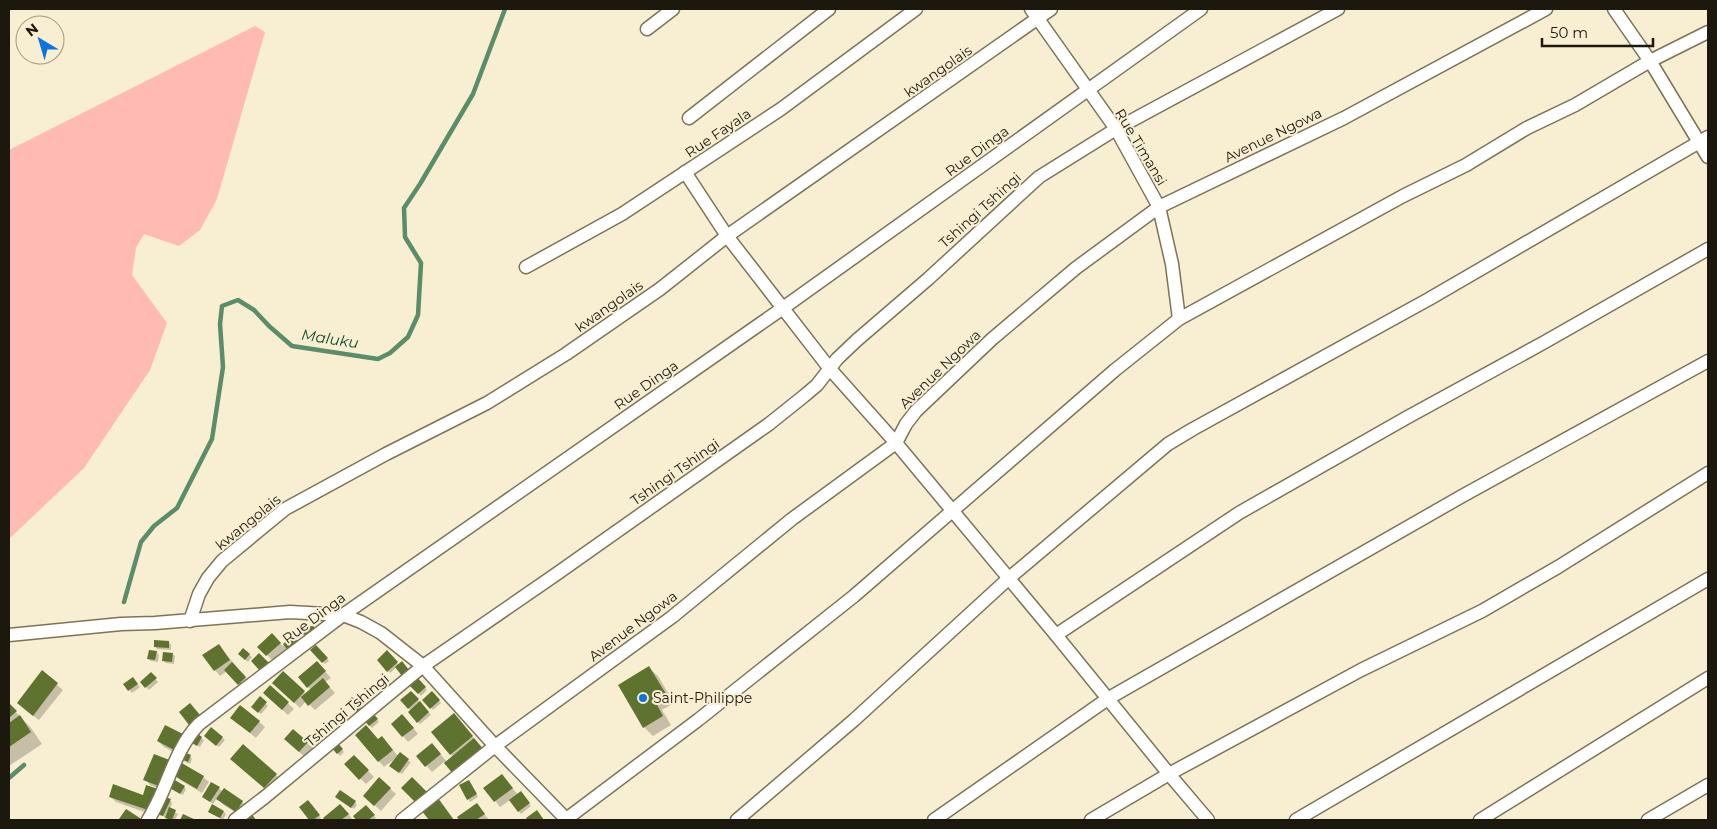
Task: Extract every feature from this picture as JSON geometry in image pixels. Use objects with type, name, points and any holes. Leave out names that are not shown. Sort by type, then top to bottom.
[{"type":"street","points":[[647,29],[672,9]]},
{"type":"street","points":[[689,118],[829,9]]},
{"type":"street","name":"Rue Fayala","points":[[526,267],[613,220],[686,172],[781,109],[916,9]]},
{"type":"street","name":"kwangolais","points":[[190,621],[199,594],[208,578],[222,561],[286,509],[386,454],[488,403],[566,354],[660,289],[727,236],[1035,14],[1051,9]]},
{"type":"street","name":"Rue Dinga","points":[[148,820],[157,807],[178,753],[190,733],[199,724],[343,615],[783,308],[1201,9]]},
{"type":"street","name":"Tshingi Tshingi","points":[[235,820],[266,797],[423,666],[768,424],[811,390],[857,340],[1039,177],[1116,129],[1338,9]]},
{"type":"street","name":"Avenue Ngowa","points":[[402,820],[495,746],[672,617],[792,519],[896,443],[916,410],[992,339],[1076,268],[1159,207],[1344,118],[1546,9]]},
{"type":"street","points":[[1614,9],[1704,140],[1708,157]]},
{"type":"street","name":"Rue Timansi","points":[[1035,14],[1116,129],[1159,207],[1172,264],[1179,319]]},
{"type":"street","points":[[9,635],[121,624],[190,621],[290,612],[343,615],[382,633],[423,666],[495,746],[566,820],[698,720],[854,596],[1115,370],[1179,319],[1403,196],[1466,165],[1527,128],[1575,105],[1650,61],[1708,32]]},
{"type":"street","points":[[737,820],[813,756],[1008,579],[1168,444],[1192,429],[1430,299],[1704,140]]},
{"type":"street","points":[[686,172],[727,236],[830,369],[896,443],[1109,698],[1208,820]]},
{"type":"street","points":[[1056,634],[1239,513],[1708,249]]},
{"type":"street","points":[[934,820],[1109,698],[1464,495],[1708,361]]},
{"type":"street","points":[[1091,820],[1169,774],[1361,670],[1482,611],[1558,567],[1708,473]]},
{"type":"street","points":[[1296,820],[1708,579]]},
{"type":"street","points":[[1480,820],[1708,678]]},
{"type":"street","points":[[1648,820],[1708,785]]},
{"type":"shaded area","points":[[255,26],[265,32],[217,199],[200,230],[179,246],[144,234],[136,248],[132,275],[167,323],[150,370],[84,468],[9,539],[9,150]]},
{"type":"building","points":[[314,626],[315,633],[302,635],[301,627]]},
{"type":"building","points":[[272,633],[281,643],[266,656],[257,647]]},
{"type":"building","points":[[293,636],[299,643],[289,652],[283,644]]},
{"type":"building","points":[[154,640],[169,641],[169,648],[154,647]]},
{"type":"building","points":[[219,644],[230,660],[214,671],[202,655]]},
{"type":"building","points":[[316,645],[328,658],[322,663],[310,650]]},
{"type":"building","points":[[243,648],[250,654],[245,660],[238,654]]},
{"type":"building","points":[[149,650],[157,651],[155,660],[147,659]]},
{"type":"building","points":[[387,650],[398,662],[387,672],[377,660]]},
{"type":"building","points":[[163,652],[173,653],[172,662],[162,661]]},
{"type":"building","points":[[259,653],[269,663],[260,671],[251,661]]},
{"type":"building","points":[[317,661],[326,671],[307,688],[298,677]]},
{"type":"building","points":[[402,661],[409,670],[402,676],[395,667]]},
{"type":"building","points":[[232,662],[246,677],[238,685],[224,670]]},
{"type":"building","name":"Saint-Philippe","points":[[649,666],[666,694],[655,701],[663,716],[643,728],[618,685]]},
{"type":"building","points":[[42,670],[58,683],[33,716],[17,703]]},
{"type":"building","points":[[283,671],[305,691],[294,703],[272,683]]},
{"type":"building","points":[[151,672],[157,678],[145,688],[140,682]]},
{"type":"building","points":[[416,676],[426,687],[418,694],[408,684]]},
{"type":"building","points":[[133,677],[138,684],[128,691],[123,684]]},
{"type":"building","points":[[323,678],[330,687],[308,706],[301,697]]},
{"type":"building","points":[[270,685],[289,702],[282,710],[263,693]]},
{"type":"building","points":[[411,691],[419,699],[408,709],[400,700]]},
{"type":"building","points":[[432,691],[440,700],[430,709],[422,700]]},
{"type":"building","points":[[260,696],[267,702],[258,713],[251,707]]},
{"type":"building","points":[[352,697],[362,707],[356,713],[346,702]]},
{"type":"building","points":[[420,701],[429,712],[417,723],[408,712]]},
{"type":"building","points":[[9,703],[17,711],[9,718]]},
{"type":"building","points":[[190,703],[200,715],[189,725],[179,712]]},
{"type":"building","points":[[240,705],[260,721],[250,733],[230,718]]},
{"type":"building","points":[[372,712],[378,719],[369,726],[363,719]]},
{"type":"building","points":[[454,713],[473,736],[450,755],[431,732]]},
{"type":"building","points":[[402,714],[414,728],[402,737],[391,724]]},
{"type":"building","points":[[20,715],[31,732],[9,747],[9,723]]},
{"type":"building","points":[[165,725],[185,735],[176,751],[157,741]]},
{"type":"building","points":[[366,725],[378,739],[382,736],[393,750],[378,762],[355,735]]},
{"type":"building","points":[[211,727],[223,737],[216,746],[204,736]]},
{"type":"building","points":[[293,729],[308,742],[299,752],[284,739]]},
{"type":"building","points":[[195,732],[202,737],[197,746],[189,741]]},
{"type":"building","points":[[474,738],[484,750],[454,775],[444,763]]},
{"type":"building","points":[[336,741],[343,749],[337,754],[330,746]]},
{"type":"building","points":[[432,743],[441,754],[425,767],[416,756]]},
{"type":"building","points":[[243,744],[277,774],[264,788],[230,759]]},
{"type":"building","points":[[182,751],[191,755],[188,762],[179,758]]},
{"type":"building","points":[[400,752],[409,759],[399,773],[389,766]]},
{"type":"building","points":[[154,754],[172,761],[161,787],[143,780]]},
{"type":"building","points":[[354,755],[369,770],[359,780],[344,764]]},
{"type":"building","points":[[180,762],[204,776],[197,789],[173,775]]},
{"type":"building","points":[[502,774],[513,788],[494,802],[483,788]]},
{"type":"building","points":[[379,777],[391,788],[374,806],[363,796]]},
{"type":"building","points":[[412,777],[428,793],[417,804],[401,788]]},
{"type":"building","points":[[173,779],[185,786],[180,794],[168,787]]},
{"type":"building","points":[[469,780],[477,794],[467,800],[459,785]]},
{"type":"building","points":[[211,782],[220,787],[210,802],[202,797]]},
{"type":"building","points":[[113,784],[143,795],[146,785],[158,789],[151,811],[109,797]]},
{"type":"building","points":[[224,788],[243,801],[236,812],[216,799]]},
{"type":"building","points":[[340,790],[356,801],[351,808],[335,797]]},
{"type":"building","points":[[521,791],[530,803],[518,812],[509,800]]},
{"type":"building","points":[[165,797],[171,799],[163,816],[157,814]]},
{"type":"building","points":[[438,798],[454,820],[429,820],[421,810]]},
{"type":"building","points":[[308,800],[320,815],[313,820],[309,820],[299,807]]},
{"type":"building","points":[[477,803],[485,814],[476,820],[459,820],[457,817]]},
{"type":"building","points":[[212,804],[224,811],[220,818],[208,812]]},
{"type":"building","points":[[340,804],[349,814],[341,820],[325,820],[323,818]]},
{"type":"building","points":[[366,805],[375,815],[368,820],[356,820],[353,816]]},
{"type":"building","points":[[169,807],[176,810],[172,820],[165,818]]},
{"type":"building","points":[[126,809],[143,820],[119,819]]},
{"type":"building","points":[[537,810],[544,820],[527,820],[526,818]]},
{"type":"building","points":[[251,813],[256,820],[239,820]]},
{"type":"building","points":[[183,814],[196,820],[180,820]]},
{"type":"waterway","name":"Maluku","points":[[124,602],[141,542],[154,526],[177,508],[212,439],[223,367],[220,324],[222,306],[238,300],[254,310],[292,346],[378,359],[390,353],[408,337],[418,315],[421,263],[405,237],[404,208],[473,94],[505,9]]},
{"type":"waterway","points":[[9,778],[24,765]]},
{"type":"place","name":"Saint-Philippe","points":[[643,698]]}]
